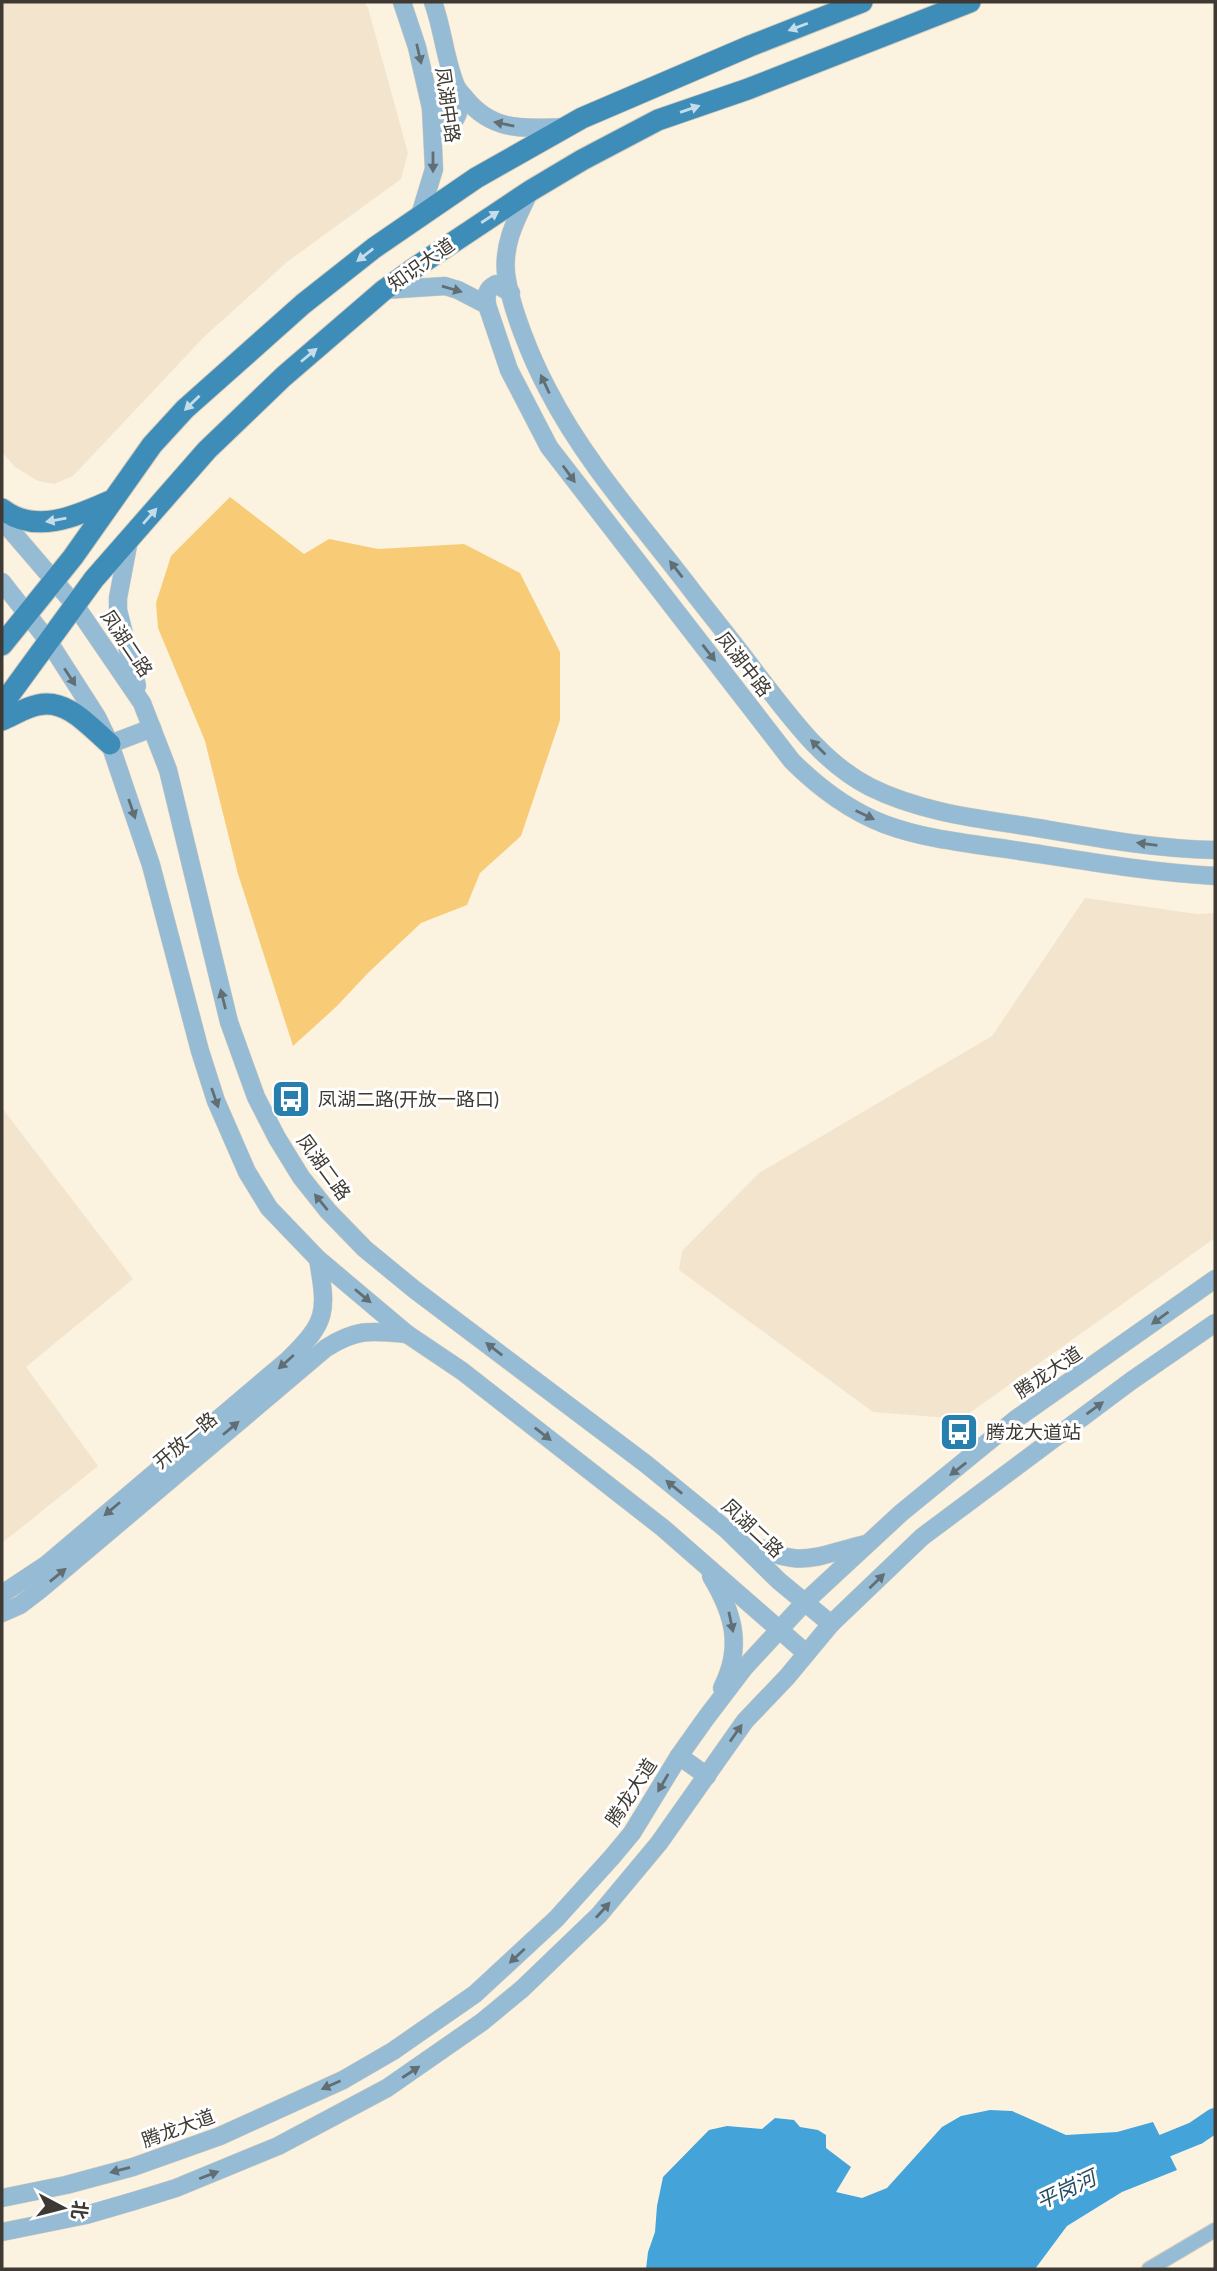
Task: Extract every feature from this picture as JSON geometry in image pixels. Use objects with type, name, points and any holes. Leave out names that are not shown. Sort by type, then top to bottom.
[{"type":"main road","name":"知识大道","points":[[2,645],[73,556],[152,445],[185,409],[303,304],[420,215],[476,178],[566,127],[647,89],[862,2]]},
{"type":"main road","name":"知识大道","points":[[2,705],[94,579],[217,441],[283,377],[384,290],[530,191],[658,120],[748,89],[970,2]]},
{"type":"main road","points":[[2,509],[20,519],[44,522],[76,515],[110,501]]},
{"type":"main road","points":[[2,720],[37,705],[62,706],[110,744]]},
{"type":"street","name":"凤湖中路","points":[[402,2],[417,47],[430,108],[434,169],[420,215]]},
{"type":"street","name":"凤湖中路","points":[[433,2],[457,88],[472,107],[492,121],[520,127],[566,127]]},
{"type":"street","points":[[430,108],[442,123],[453,122],[460,108],[457,88]]},
{"type":"street","name":"凤湖中路","points":[[530,191],[510,232],[507,275],[522,327],[547,388],[583,448],[782,707],[825,755],[869,786],[944,812],[1095,837],[1215,850]]},
{"type":"street","points":[[384,290],[444,286],[458,290],[486,305],[486,294],[490,287],[496,284],[511,293]]},
{"type":"street","name":"凤湖中路","points":[[486,305],[509,370],[549,446],[792,761],[830,795],[884,824],[942,838],[1131,868],[1215,876]]},
{"type":"street","name":"凤湖二路","points":[[2,520],[99,636],[142,703],[167,770],[223,999],[242,1063],[256,1097],[301,1177],[328,1211],[374,1257],[646,1464],[727,1530],[779,1581],[831,1624]]},
{"type":"street","points":[[129,540],[118,610],[142,703]]},
{"type":"street","points":[[2,582],[49,642],[97,717],[110,744],[151,865],[196,1038],[216,1101],[247,1172],[269,1208],[318,1259],[407,1334],[472,1379],[663,1528],[806,1653]]},
{"type":"street","points":[[110,744],[152,728]]},
{"type":"street","name":"开放一路","points":[[2,1594],[46,1565],[288,1360],[312,1336],[325,1300],[318,1259]]},
{"type":"street","name":"腾龙大道","points":[[2,2198],[133,2167],[220,2136],[343,2080],[393,2051],[475,1994],[556,1919],[632,1833],[679,1756],[706,1718],[744,1668],[805,1602],[901,1513],[1016,1419],[1215,1279]]},
{"type":"street","points":[[2,2232],[86,2215],[176,2188],[278,2146],[387,2088],[482,2022],[561,1953],[631,1878],[745,1721],[831,1624],[922,1537],[1120,1389],[1215,1323]]},
{"type":"street","name":"开放一路","points":[[2,1613],[20,1605],[61,1573],[326,1348],[350,1334],[364,1331],[407,1334]]},
{"type":"street","points":[[901,1513],[922,1537]]},
{"type":"street","points":[[727,1530],[761,1549],[795,1560],[816,1558],[869,1544]]},
{"type":"street","points":[[702,1562],[726,1601],[734,1640],[728,1675],[706,1718]]},
{"type":"street","points":[[679,1756],[707,1776]]},
{"type":"street","points":[[1149,2269],[1215,2230]]},
{"type":"shaded area","points":[[2,2],[364,2],[368,8],[408,153],[401,179],[287,262],[204,337],[73,476],[54,484],[38,481],[15,467],[2,452]]},
{"type":"shaded area","points":[[230,497],[304,554],[329,539],[378,549],[464,544],[520,573],[560,652],[560,720],[521,836],[480,873],[467,905],[421,923],[293,1046],[238,874],[205,741],[158,628],[156,603],[171,556]]},
{"type":"shaded area","points":[[1085,898],[1197,914],[1215,913],[1215,1238],[961,1419],[873,1412],[679,1270],[682,1251],[759,1173],[992,1036]]},
{"type":"shaded area","points":[[2,1108],[133,1279],[26,1367],[98,1466],[2,1543]]},
{"type":"water","points":[[990,2110],[1012,2111],[1066,2135],[1117,2132],[1153,2122],[1177,2170],[1122,2192],[1067,2226],[1035,2269],[646,2269],[655,2232],[663,2177],[709,2130],[727,2126],[762,2129],[775,2118],[794,2120],[800,2127],[818,2130],[826,2135],[826,2148],[851,2167],[836,2192],[862,2198],[887,2188],[942,2127],[961,2116]]},
{"type":"waterway","name":"平岗河","points":[[1137,2157],[1196,2133],[1215,2120]]},
{"type":"place","name":"凤湖二路(开放一路口)","points":[[291,1099]]},
{"type":"place","name":"腾龙大道站","points":[[959,1432]]}]
